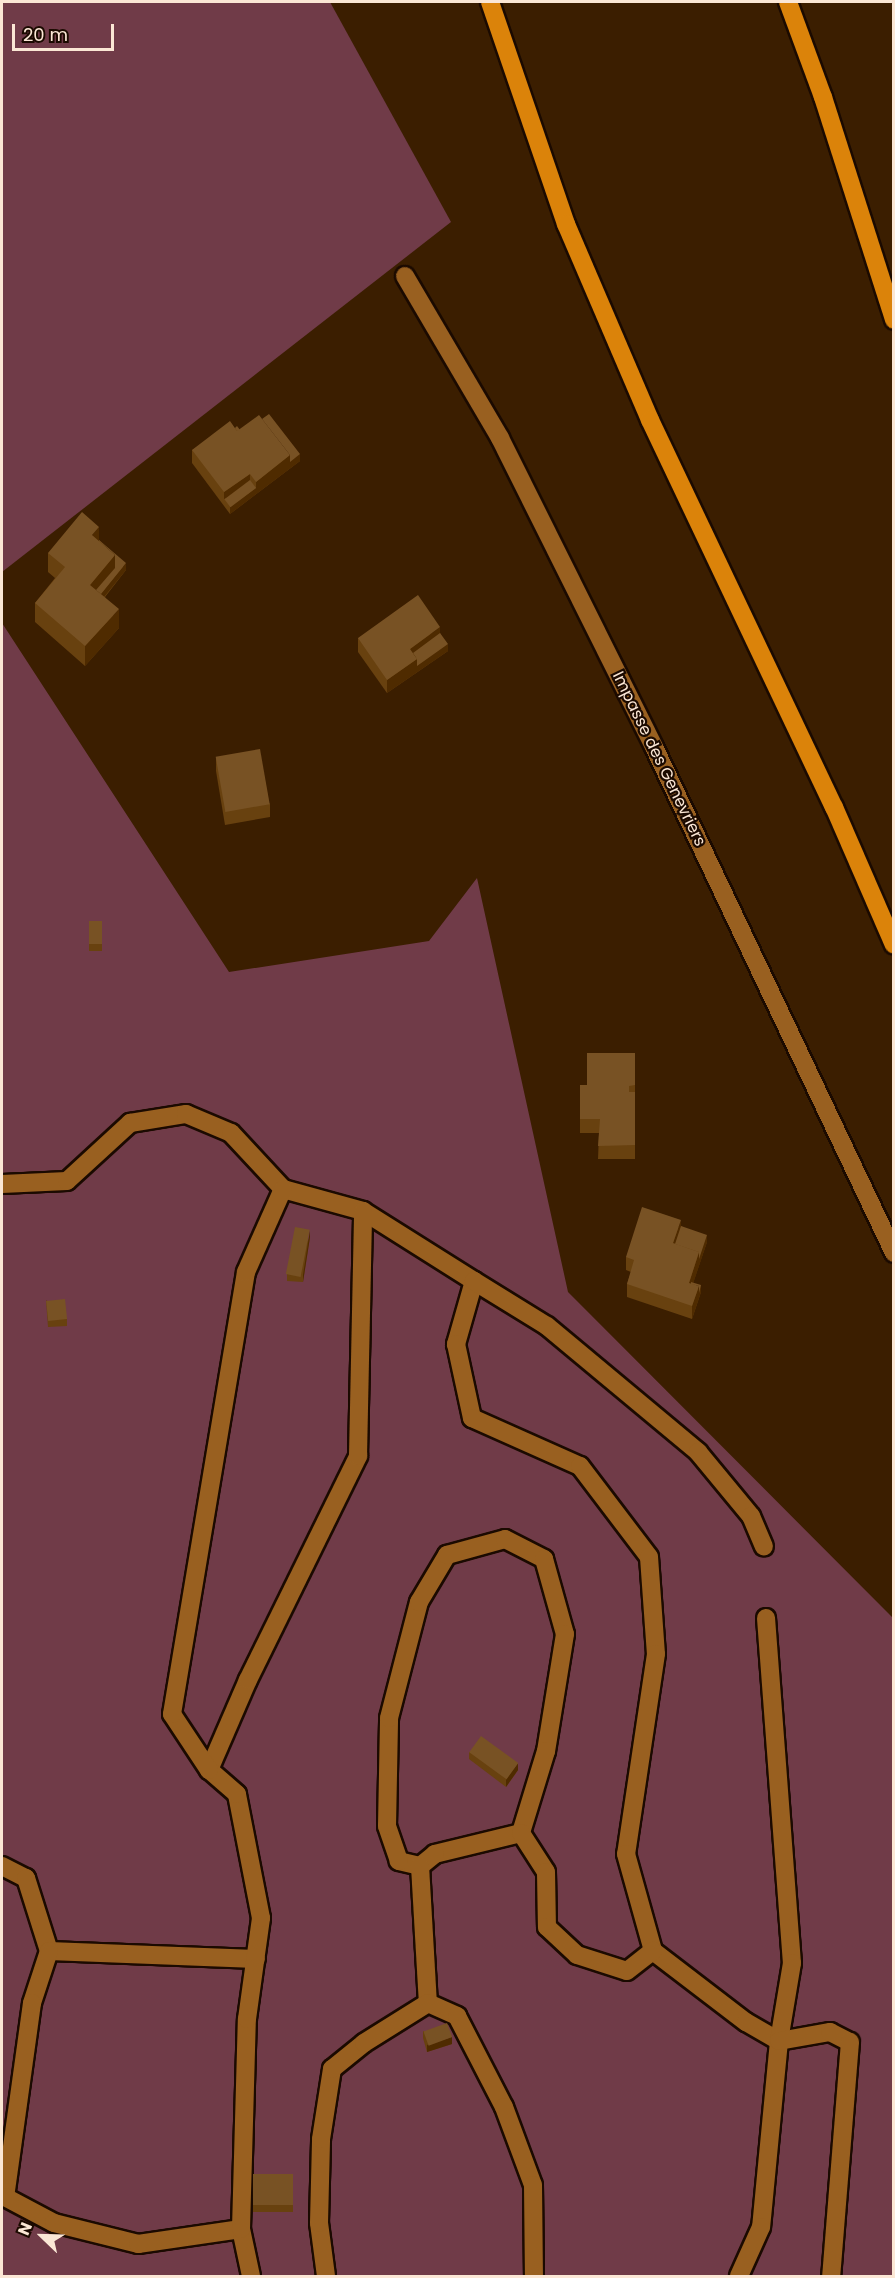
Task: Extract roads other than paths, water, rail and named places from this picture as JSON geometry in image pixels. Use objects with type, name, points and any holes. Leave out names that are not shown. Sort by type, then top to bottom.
[{"type":"highway","points":[[490,2],[570,235],[650,420],[834,807],[894,945]]},
{"type":"highway","points":[[788,2],[823,97],[894,320]]},
{"type":"street","name":"Impasse des Genevriers","points":[[405,276],[506,448],[659,756],[894,1252]]},
{"type":"street","points":[[2,1184],[67,1181],[130,1123],[186,1114],[231,1133],[284,1189],[363,1211],[547,1326],[698,1452],[751,1516],[764,1546]]},
{"type":"street","points":[[250,2277],[241,2229],[247,2019],[261,1918],[237,1794],[209,1770],[172,1714],[246,1272],[284,1189]]},
{"type":"street","points":[[209,1770],[248,1680],[358,1456],[363,1211]]},
{"type":"street","points":[[474,1281],[456,1344],[472,1418],[579,1466],[649,1557],[656,1654],[626,1854],[652,1951],[746,2022],[779,2041],[830,2032],[850,2042],[831,2277]]},
{"type":"street","points":[[420,1866],[399,1861],[387,1826],[389,1718],[407,1648],[419,1602],[447,1556],[505,1539],[544,1559],[565,1634],[546,1751],[521,1833],[546,1872],[547,1927],[578,1955],[627,1971],[652,1951]]},
{"type":"street","points":[[739,2277],[761,2228],[779,2041],[792,1964],[766,1618]]},
{"type":"street","points":[[420,1866],[435,1854],[521,1833]]},
{"type":"street","points":[[2,1866],[26,1878],[49,1951],[32,2003],[3,2198],[54,2223],[138,2244],[241,2229]]},
{"type":"street","points":[[420,1866],[428,2003]]},
{"type":"street","points":[[49,1951],[256,1959]]},
{"type":"street","points":[[326,2277],[319,2223],[321,2139],[332,2069],[364,2043],[428,2003]]},
{"type":"street","points":[[428,2003],[458,2016],[504,2108],[532,2185],[534,2277]]}]
